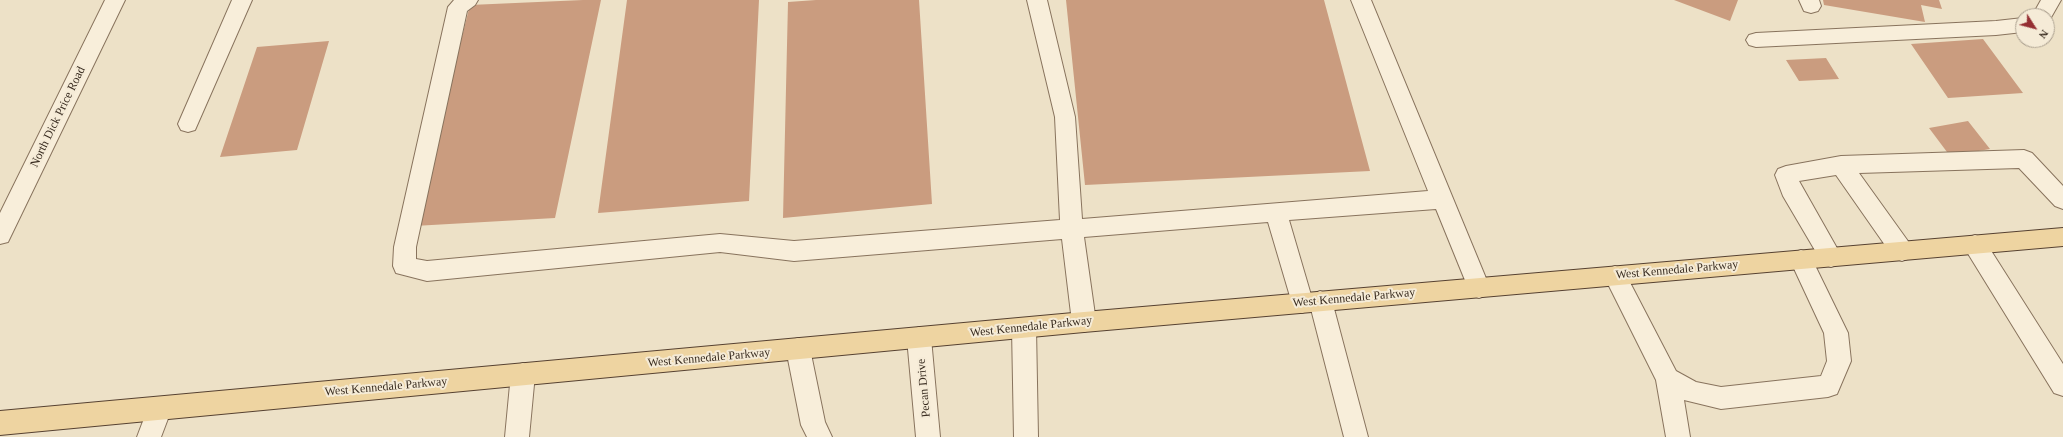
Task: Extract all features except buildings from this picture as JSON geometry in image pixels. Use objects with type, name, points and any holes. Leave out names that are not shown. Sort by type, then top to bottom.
[{"type":"main road","name":"West Kennedale Parkway","points":[[0,423],[1084,322],[2063,237]]},
{"type":"street","name":"North Dick Price Road","points":[[0,235],[115,0]]},
{"type":"street","points":[[188,124],[242,0]]},
{"type":"street","points":[[468,0],[458,7],[405,247],[404,266],[428,270],[720,243],[794,251],[1072,230],[1443,199]]},
{"type":"street","points":[[1037,0],[1065,117],[1072,230],[1084,322]]},
{"type":"street","points":[[1361,0],[1479,288]]},
{"type":"street","points":[[1756,40],[2015,26]]},
{"type":"street","points":[[1830,257],[1790,190],[1786,175],[1841,165],[2024,159],[2063,200]]},
{"type":"street","points":[[1841,165],[1902,251]]},
{"type":"street","points":[[1276,213],[1311,302],[1356,437]]},
{"type":"street","points":[[1975,245],[2063,385]]},
{"type":"street","points":[[1668,379],[1692,392],[1721,398],[1828,386],[1839,361],[1836,333],[1801,260]]},
{"type":"street","points":[[1615,276],[1668,379],[1678,437]]},
{"type":"street","points":[[1024,328],[1026,437]]},
{"type":"street","name":"Pecan Drive","points":[[919,338],[928,437]]},
{"type":"street","points":[[798,349],[813,425],[820,437]]},
{"type":"street","points":[[517,437],[523,374]]},
{"type":"street","points":[[149,437],[160,408]]}]
